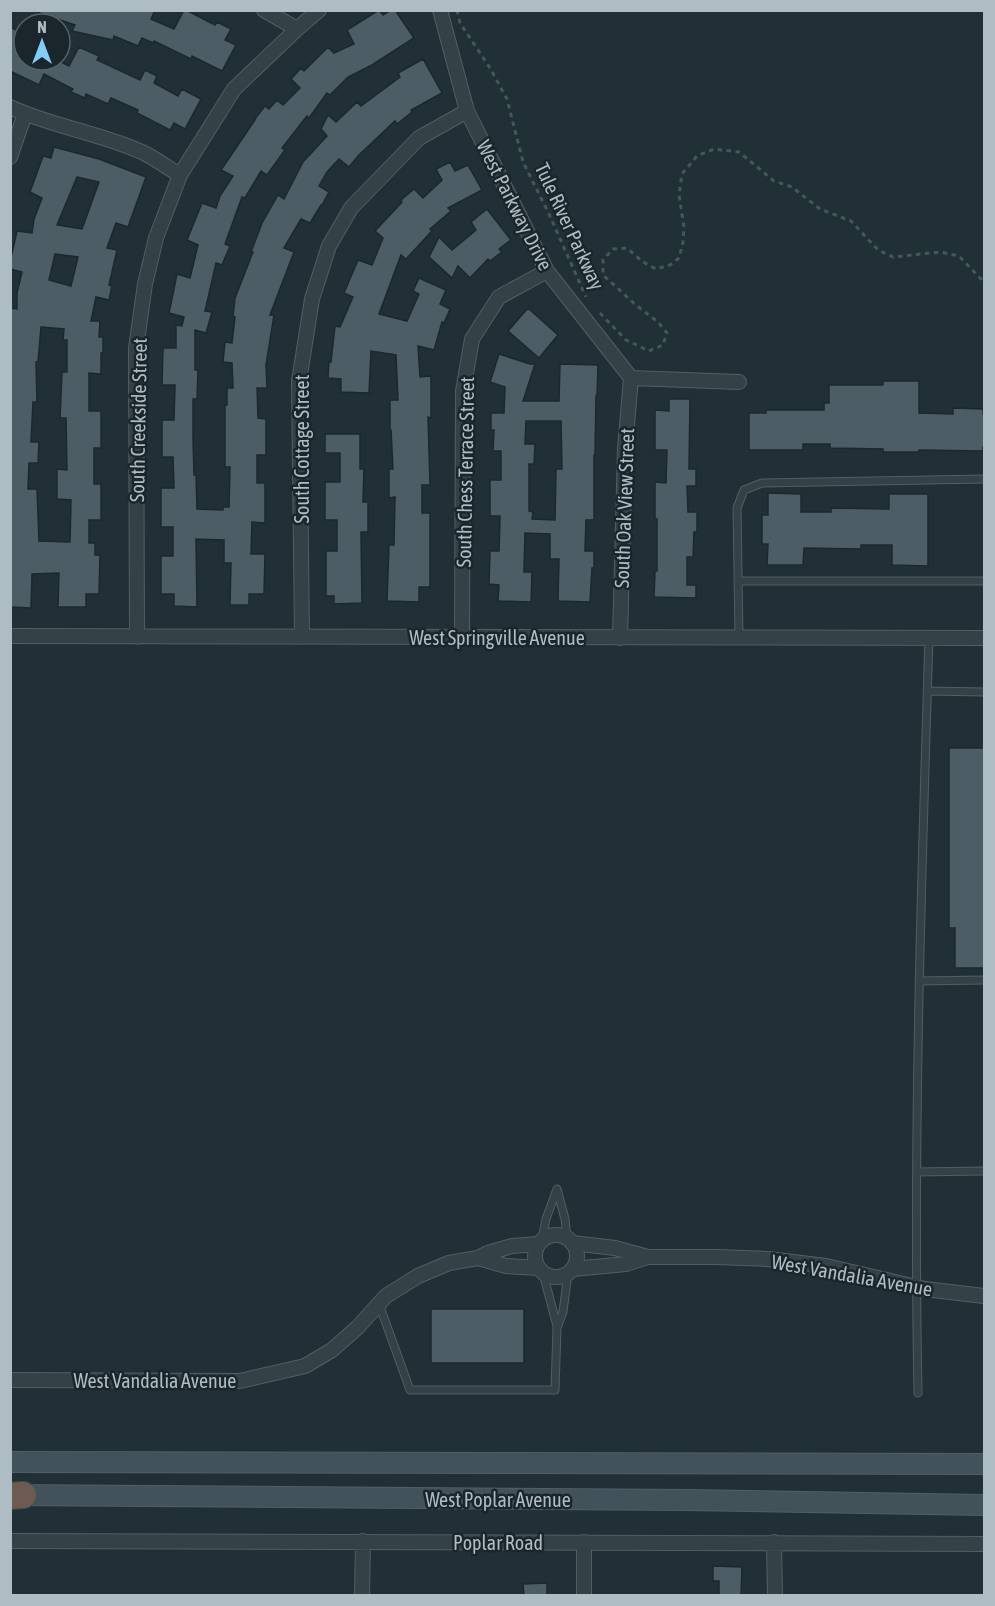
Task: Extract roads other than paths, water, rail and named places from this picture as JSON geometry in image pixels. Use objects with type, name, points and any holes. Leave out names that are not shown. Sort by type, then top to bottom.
[{"type":"main road","name":"West Poplar Avenue","points":[[10,1462],[984,1464]]},
{"type":"main road","name":"West Poplar Avenue","points":[[15,1495],[984,1505]]},
{"type":"street","points":[[264,10],[297,28]]},
{"type":"street","name":"South Creekside Street","points":[[137,637],[136,348],[156,238],[180,175],[234,89],[319,10]]},
{"type":"street","name":"West Parkway Drive","points":[[440,10],[467,111],[547,271],[631,378]]},
{"type":"street","points":[[10,107],[144,153],[180,175]]},
{"type":"street","name":"South Cottage Street","points":[[302,637],[299,381],[312,299],[329,246],[351,208],[419,138],[467,111]]},
{"type":"street","points":[[10,157],[25,114]]},
{"type":"street","name":"South Chess Terrace Street","points":[[462,637],[463,391],[472,339],[499,297],[547,271]]},
{"type":"street","points":[[631,378],[740,382]]},
{"type":"street","name":"South Oak View Street","points":[[620,638],[625,449],[631,378]]},
{"type":"street","name":"West Springville Avenue","points":[[10,636],[984,638]]},
{"type":"street","points":[[554,1235],[570,1241],[577,1256],[571,1271],[556,1278],[541,1271],[535,1263],[534,1256],[540,1242],[554,1235]]},
{"type":"street","name":"West Vandalia Avenue","points":[[570,1241],[615,1248],[648,1257],[768,1259],[826,1266],[916,1287],[984,1296]]},
{"type":"street","name":"West Vandalia Avenue","points":[[10,1380],[240,1381],[305,1366],[332,1350],[358,1328],[386,1296],[418,1276],[449,1263],[478,1258],[512,1246],[540,1242]]},
{"type":"street","name":"West Vandalia Avenue","points":[[571,1271],[626,1264],[648,1257]]},
{"type":"street","name":"West Vandalia Avenue","points":[[478,1258],[506,1266],[541,1271]]},
{"type":"street","name":"Poplar Road","points":[[10,1541],[984,1544]]},
{"type":"street","points":[[362,1596],[363,1541]]},
{"type":"street","points":[[584,1542],[584,1596]]},
{"type":"street","points":[[774,1542],[776,1596]]},
{"type":"lane","points":[[739,638],[737,508],[744,490],[762,483],[984,479]]},
{"type":"lane","points":[[738,581],[984,581]]},
{"type":"lane","points":[[918,1393],[916,1287],[919,981],[929,638]]},
{"type":"lane","points":[[927,692],[984,692]]},
{"type":"lane","points":[[919,981],[984,980]]},
{"type":"lane","points":[[917,1172],[984,1171]]},
{"type":"lane","points":[[540,1242],[557,1189],[570,1241]]},
{"type":"lane","points":[[379,1304],[410,1390],[555,1390],[557,1328],[541,1271]]},
{"type":"lane","points":[[557,1328],[563,1312],[571,1271]]}]
